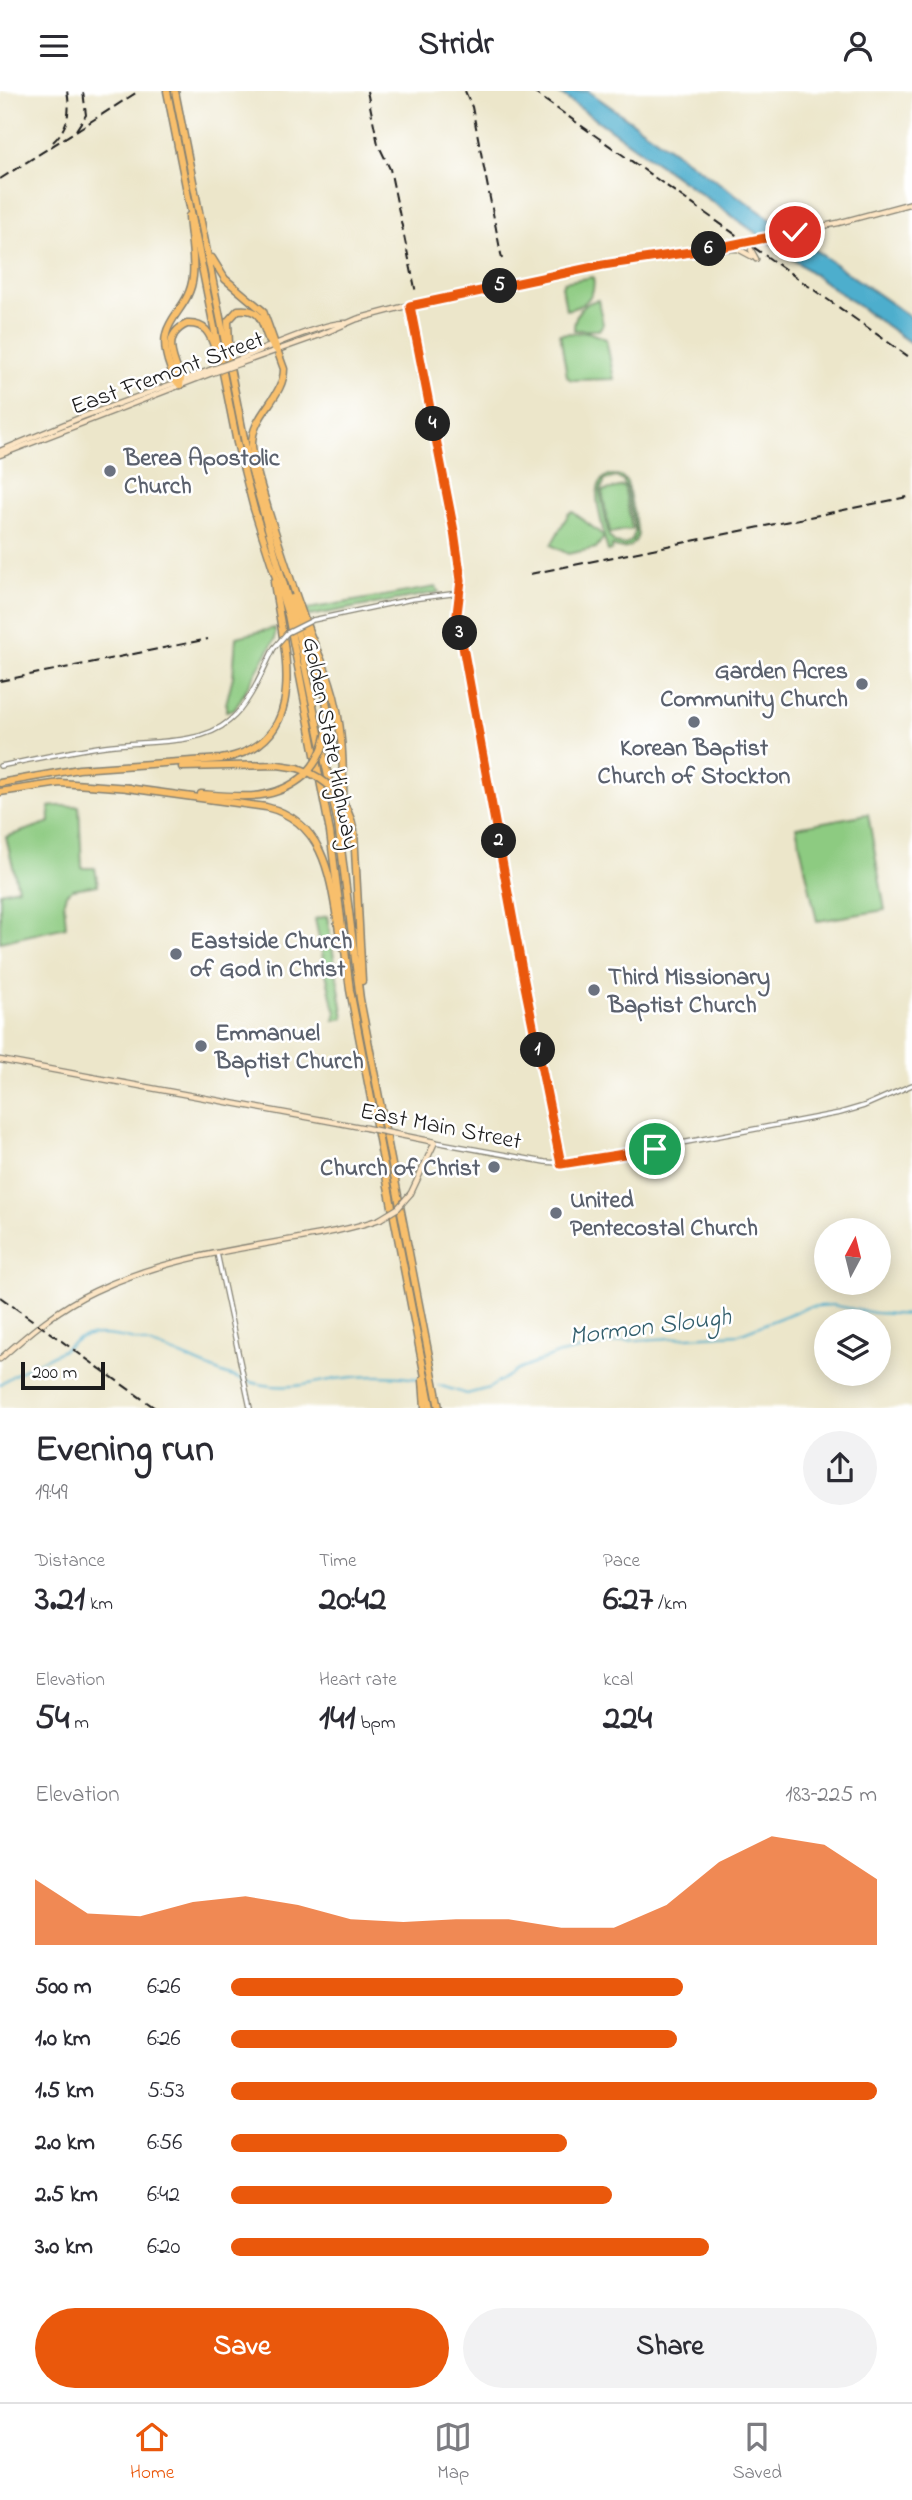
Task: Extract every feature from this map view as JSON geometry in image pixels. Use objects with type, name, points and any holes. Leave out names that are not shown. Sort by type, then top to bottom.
[{"type":"highway","name":"Golden State Highway","points":[[167,91],[247,484],[288,615],[330,832],[351,990],[431,1408]]},
{"type":"highway","name":"Golden State Highway","points":[[174,91],[255,485],[299,638],[338,824],[360,999],[439,1408]]},
{"type":"highway","points":[[179,382],[163,341],[168,325],[187,295],[193,276],[187,189]]},
{"type":"highway","points":[[200,216],[218,271],[263,311],[284,369],[284,379],[259,416],[252,446],[278,541],[338,709],[345,858],[343,862]]},
{"type":"highway","points":[[229,363],[231,358],[228,321],[238,310],[249,310],[258,315],[275,347]]},
{"type":"highway","points":[[179,382],[170,341],[179,327],[195,324],[202,325],[209,333],[221,376],[226,384]]},
{"type":"highway","points":[[0,781],[58,772],[229,758],[248,750],[270,733],[283,712],[288,683],[272,565]]},
{"type":"highway","points":[[0,793],[36,785],[73,783],[258,797],[279,792],[305,775],[316,762],[323,747],[328,730],[328,713],[325,694],[293,599],[284,583]]},
{"type":"highway","points":[[110,767],[278,765],[298,768],[317,776],[334,789],[345,804],[355,831],[361,975],[369,1045]]},
{"type":"highway","points":[[127,787],[266,807],[284,813],[303,825],[317,842],[325,860],[351,990]]},
{"type":"highway","points":[[425,1386],[425,1408]]},
{"type":"main road","name":"East Fremont Street","points":[[0,453],[179,382],[346,323],[410,306],[623,262],[795,232],[912,203]]},
{"type":"main road","points":[[698,251],[733,248],[755,258],[751,247],[757,240]]},
{"type":"main road","name":"East Main Street","points":[[0,1060],[435,1142]]},
{"type":"main road","points":[[0,1359],[43,1323],[94,1291],[155,1268],[217,1252],[380,1220],[398,1208],[411,1193],[435,1142]]},
{"type":"street","points":[[410,306],[453,526],[461,580],[457,614],[524,981],[561,1164]]},
{"type":"street","points":[[0,766],[103,746],[190,739],[211,733],[238,712],[274,648],[288,633],[313,620],[412,599],[459,593]]},
{"type":"street","name":"East Main Street","points":[[435,1142],[561,1164],[840,1113],[864,1106],[912,1084]]},
{"type":"street","points":[[217,1252],[250,1408]]},
{"type":"green space","points":[[593,277],[593,290],[588,299],[566,310],[562,286],[564,282]]},
{"type":"green space","points":[[598,300],[603,324],[599,330],[574,330],[580,310]]},
{"type":"green space","points":[[588,332],[606,339],[614,379],[571,380],[567,376],[560,334]]},
{"type":"green space","points":[[609,475],[621,476],[627,482],[638,534],[632,545],[625,548],[612,546],[612,550],[608,551],[604,537],[596,548],[568,554],[551,545],[569,513],[573,512],[604,536],[597,494],[602,480]],"holes":[[[616,477],[623,481],[635,531],[632,540],[624,545],[615,543],[609,536],[600,491],[605,480]]]},
{"type":"green space","points":[[624,486],[632,529],[610,533],[602,491]]},
{"type":"green space","points":[[436,587],[439,592],[309,616],[307,609]]},
{"type":"green space","points":[[275,628],[275,639],[239,702],[234,709],[226,711],[233,676],[236,637]]},
{"type":"green space","points":[[79,806],[82,868],[95,868],[98,885],[73,889],[66,894],[66,927],[0,942],[0,892],[18,888],[6,837],[50,822],[49,807]]},
{"type":"green space","points":[[868,814],[885,910],[817,921],[796,827]]},
{"type":"green space","points":[[327,916],[344,1018],[334,1020],[336,1012],[315,919]]},
{"type":"water","points":[[556,91],[588,91],[912,318],[912,344]]},
{"type":"waterway","name":"Mormon Slough","points":[[438,1385],[467,1394],[489,1388],[518,1370],[555,1355],[622,1341],[739,1334],[808,1307],[832,1305],[875,1313],[912,1315]]},
{"type":"waterway","name":"Mormon Slough","points":[[0,1384],[78,1339],[104,1335],[135,1340],[230,1376],[272,1386],[296,1386],[367,1376],[420,1379]]},
{"type":"railway","points":[[53,142],[67,119],[67,91]]},
{"type":"railway","points":[[76,130],[86,115],[83,91]]},
{"type":"railway","points":[[0,179],[139,91]]},
{"type":"railway","points":[[367,91],[378,144],[390,169],[416,293]]},
{"type":"railway","points":[[465,91],[472,107],[502,259]]},
{"type":"railway","points":[[532,91],[912,359]]},
{"type":"railway","points":[[530,574],[912,496]]},
{"type":"railway","points":[[0,681],[208,639]]},
{"type":"railway","points":[[0,1297],[155,1408]]},
{"type":"place","name":"Berea Apostolic Church","points":[[110,471]]},
{"type":"place","name":"Garden Acres Community Church","points":[[862,684]]},
{"type":"place","name":"Korean Baptist Church of Stockton","points":[[694,722]]},
{"type":"place","name":"Eastside Church of God in Christ","points":[[176,954]]},
{"type":"place","name":"Third Missionary Baptist Church","points":[[594,990]]},
{"type":"place","name":"Emmanuel Baptist Church","points":[[201,1046]]},
{"type":"place","name":"Church of Christ","points":[[494,1167]]},
{"type":"place","name":"United Pentecostal Church","points":[[556,1213]]},
{"type":"route","points":[[655,1149],[561,1164],[524,981],[457,614],[461,580],[454,531],[410,306],[603,265],[711,249],[795,232]]}]
